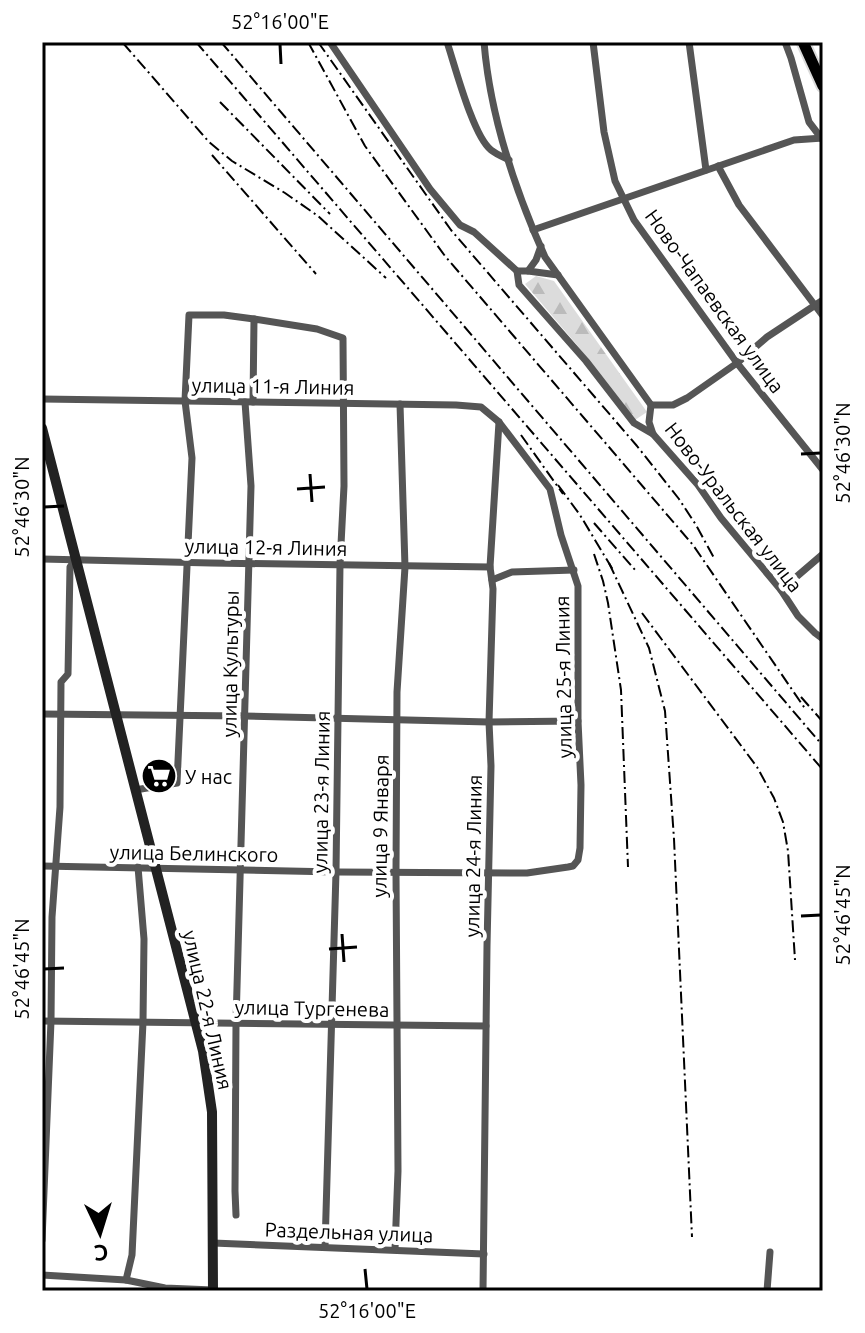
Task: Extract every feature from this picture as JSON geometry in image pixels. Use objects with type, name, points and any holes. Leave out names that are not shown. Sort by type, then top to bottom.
[{"type":"main road","points":[[803,42],[823,86]]},
{"type":"main road","name":"улица 22-я Линия","points":[[42,428],[203,1051],[212,1112],[213,1290]]},
{"type":"street","points":[[332,42],[430,189],[460,225],[474,232],[517,271],[519,285],[586,361],[634,423],[653,434]]},
{"type":"street","points":[[447,42],[481,137],[489,149],[509,160]]},
{"type":"street","name":"Ново-Уральская улица","points":[[484,42],[487,78],[509,160],[545,257],[651,405],[649,422],[653,434],[698,485],[798,616],[823,639]]},
{"type":"street","name":"Ново-Чапаевская улица","points":[[593,42],[604,132],[615,181],[634,220],[737,363],[823,470]]},
{"type":"street","points":[[689,42],[706,170]]},
{"type":"street","points":[[785,42],[809,122],[822,139]]},
{"type":"street","points":[[533,230],[794,140],[822,139]]},
{"type":"street","points":[[718,166],[739,205],[823,316]]},
{"type":"street","points":[[528,271],[541,246]]},
{"type":"street","points":[[517,271],[558,275]]},
{"type":"street","points":[[651,405],[673,405],[687,398],[737,363],[767,337],[823,300]]},
{"type":"street","points":[[135,790],[177,783],[192,458],[185,401],[189,315],[254,319]]},
{"type":"street","name":"улица 23-я Линия","points":[[254,319],[317,329],[343,338],[344,486],[325,1247]]},
{"type":"street","name":"улица Культуры","points":[[236,1215],[236,1023],[251,486],[249,402],[254,319]]},
{"type":"street","name":"улица 11-я Линия","points":[[42,399],[456,405],[481,407],[499,422]]},
{"type":"street","name":"улица 9 Января","points":[[395,1249],[398,1171],[397,719],[405,567],[400,404]]},
{"type":"street","name":"улица 24-я Линия","points":[[483,1291],[493,589],[490,567],[499,422]]},
{"type":"street","name":"улица 25-я Линия","points":[[489,873],[527,873],[573,866],[578,860],[580,848],[578,586],[550,489],[499,422]]},
{"type":"street","points":[[781,590],[823,554]]},
{"type":"street","name":"улица 12-я Линия","points":[[42,559],[490,567]]},
{"type":"street","points":[[42,1240],[46,1021],[60,807],[61,682],[68,674],[70,567],[75,559]]},
{"type":"street","points":[[492,580],[512,572],[574,570]]},
{"type":"street","points":[[42,714],[578,721]]},
{"type":"street","name":"улица Белинского","points":[[42,866],[489,873]]},
{"type":"street","points":[[126,1280],[132,1255],[143,1022],[144,939],[138,867]]},
{"type":"street","name":"улица Тургенева","points":[[46,1021],[486,1026]]},
{"type":"street","name":"Раздельная улица","points":[[213,1243],[484,1254]]},
{"type":"street","points":[[767,1291],[770,1252]]},
{"type":"street","points":[[42,1275],[213,1290]]},
{"type":"green space","points":[[536,276],[554,281],[647,412],[635,420],[525,284]]},
{"type":"railway","points":[[196,42],[823,770]]},
{"type":"railway","points":[[221,42],[823,746]]},
{"type":"railway","points":[[308,42],[365,146],[445,256],[693,545],[806,710]]},
{"type":"railway","points":[[318,42],[451,230],[637,446],[679,499],[714,558]]},
{"type":"railway","points":[[123,43],[209,142],[232,161],[318,216],[386,278]]},
{"type":"railway","points":[[220,102],[330,214]]},
{"type":"railway","points":[[212,155],[316,274]]},
{"type":"railway","points":[[521,435],[563,494]]},
{"type":"railway","points":[[558,485],[613,570]]},
{"type":"railway","points":[[594,523],[636,571]]},
{"type":"railway","points":[[594,554],[608,603],[621,690],[628,867]]},
{"type":"railway","points":[[609,563],[649,648],[665,711],[674,839],[692,1237]]},
{"type":"railway","points":[[642,613],[757,767],[774,798],[783,822],[788,851],[795,960]]},
{"type":"railway","points":[[801,697],[823,722]]},
{"type":"place","name":"У нас","points":[[159,776]]}]
